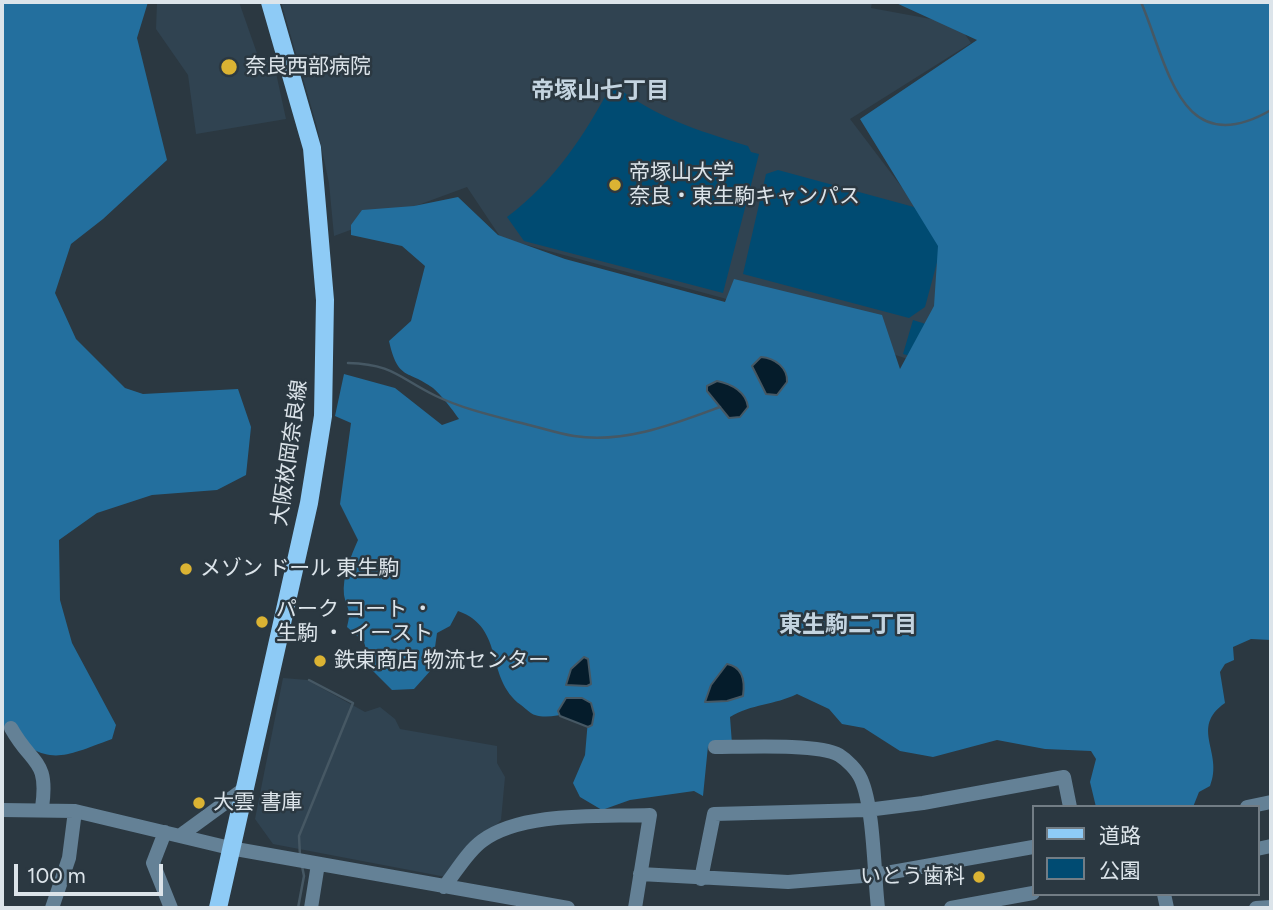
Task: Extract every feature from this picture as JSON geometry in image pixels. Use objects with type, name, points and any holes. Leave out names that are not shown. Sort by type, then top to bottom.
[{"type":"main road","name":"大阪枚岡奈良線","points":[[214,907],[238,826],[309,503],[323,416],[325,300],[312,148],[270,2]]},
{"type":"street","points":[[11,728],[23,750],[34,758],[42,769],[45,786],[41,808]]},
{"type":"street","points":[[715,747],[819,749],[838,754],[861,779],[878,908]]},
{"type":"street","points":[[701,879],[714,814],[867,810],[923,803],[1064,777],[1070,805]]},
{"type":"street","points":[[181,835],[244,789]]},
{"type":"street","points":[[2,810],[41,808],[75,811],[230,848],[568,908]]},
{"type":"street","points":[[52,908],[69,858],[75,811]]},
{"type":"street","points":[[444,887],[480,842],[504,828],[573,818],[650,815],[635,908]]},
{"type":"street","points":[[165,832],[153,863],[171,908]]},
{"type":"street","points":[[640,874],[788,882],[875,875],[1032,847]]},
{"type":"street","points":[[311,908],[318,864]]},
{"type":"street","points":[[951,908],[985,905],[1032,893]]},
{"type":"street","points":[[1256,908],[1271,907]]},
{"type":"shaded area","points":[[2,2],[148,2],[137,38],[167,160],[103,219],[71,244],[55,293],[76,339],[125,388],[143,394],[238,389],[251,427],[246,475],[217,490],[152,495],[97,513],[59,540],[60,600],[72,643],[116,725],[112,739],[78,751],[54,755],[31,748],[2,726]]},
{"type":"shaded area","name":"奈良西部病院","points":[[157,2],[239,2],[259,59],[273,59],[286,119],[196,134],[188,75],[156,29]]},
{"type":"shaded area","name":"帝塚山大学 奈良・東生駒キャンパス","points":[[281,2],[872,2],[871,8],[958,24],[971,43],[850,119],[951,252],[935,368],[723,298],[501,238],[467,187],[334,236],[329,183],[317,127]]},
{"type":"shaded area","points":[[894,2],[1271,2],[1271,640],[1251,639],[1233,647],[1234,660],[1225,664],[1220,672],[1225,703],[1215,712],[1209,722],[1208,731],[1213,774],[1210,786],[1199,792],[1194,805],[1096,805],[1090,782],[1096,759],[1091,751],[1045,749],[997,740],[933,757],[900,751],[864,728],[842,724],[829,709],[797,694],[746,709],[730,717],[732,744],[708,746],[703,796],[694,791],[630,800],[602,810],[580,797],[573,783],[585,755],[589,708],[548,716],[530,712],[510,694],[502,681],[489,641],[483,629],[473,619],[458,611],[450,626],[437,633],[432,669],[414,689],[392,690],[372,670],[364,642],[347,627],[349,613],[344,595],[344,581],[358,540],[340,504],[351,423],[335,416],[344,374],[395,388],[442,425],[459,419],[433,388],[400,368],[392,354],[389,341],[411,321],[425,266],[402,246],[351,235],[351,225],[362,210],[414,206],[458,197],[498,235],[565,259],[725,302],[734,279],[882,315],[900,369],[934,306],[938,246],[860,119],[977,40]]},
{"type":"shaded area","points":[[761,357],[776,362],[785,372],[787,382],[777,395],[766,394],[752,366]]},
{"type":"shaded area","points":[[717,381],[728,384],[744,397],[748,407],[740,417],[729,418],[707,391],[707,386]]},
{"type":"shaded area","points":[[584,657],[588,659],[591,684],[566,685],[571,669]]},
{"type":"shaded area","points":[[727,664],[737,668],[742,676],[743,696],[727,701],[705,702],[711,685]]},
{"type":"shaded area","points":[[283,678],[307,680],[365,712],[380,707],[395,719],[400,729],[497,746],[497,763],[505,777],[501,820],[446,877],[273,844],[255,819]]},
{"type":"shaded area","points":[[566,698],[582,698],[591,703],[594,714],[592,725],[588,727],[560,716],[558,711]]},
{"type":"green space","points":[[612,84],[661,115],[748,146],[751,152],[759,154],[723,293],[524,241],[507,217],[554,173],[591,122]]},
{"type":"green space","points":[[778,170],[914,207],[942,244],[925,307],[909,318],[743,274],[766,174]]},
{"type":"green space","points":[[913,320],[932,326],[933,362],[903,354]]},
{"type":"waterway","points":[[1141,2],[1170,78],[1182,100],[1197,116],[1216,124],[1240,123],[1271,110]]},
{"type":"waterway","points":[[348,363],[386,369],[465,408],[574,436],[593,438],[630,435],[667,426],[720,407]]},
{"type":"waterway","points":[[300,856],[299,836],[353,703],[309,680]]},
{"type":"waterway","points":[[298,908],[304,876],[302,866]]},
{"type":"place","name":"奈良西部病院","points":[[229,67]]},
{"type":"place","name":"帝塚山大学 奈良・東生駒キャンパス","points":[[615,185]]},
{"type":"place","name":"メゾン ドール 東生駒","points":[[186,569]]},
{"type":"place","name":"パーク コート ・ 生駒 ・ イースト","points":[[262,622]]},
{"type":"place","name":"鉄東商店 物流センター","points":[[320,661]]},
{"type":"place","name":"大雲 書庫","points":[[199,803]]},
{"type":"place","name":"いとう歯科","points":[[979,877]]},
{"type":"district","name":"帝塚山七丁目","points":[[600,91]]},
{"type":"district","name":"東生駒二丁目","points":[[848,625]]}]
